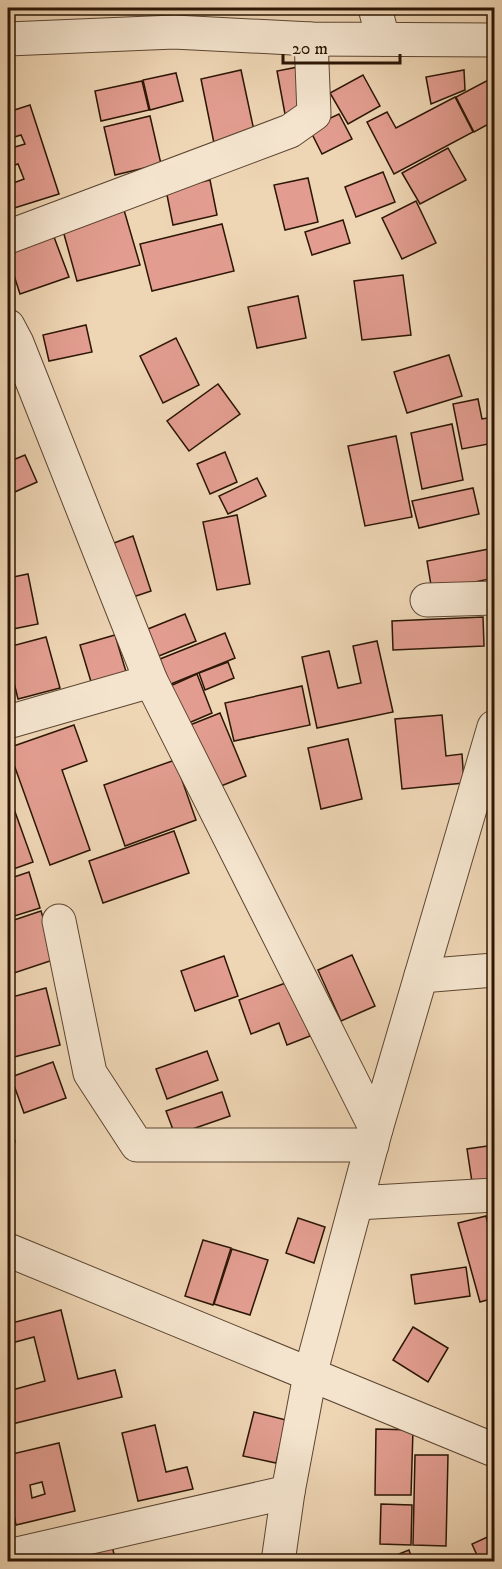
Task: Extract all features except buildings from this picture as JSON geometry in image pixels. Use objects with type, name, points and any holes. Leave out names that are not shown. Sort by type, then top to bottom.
[{"type":"street","points":[[375,8],[383,39]]},
{"type":"street","points":[[8,39],[170,20],[312,39],[495,40]]},
{"type":"street","points":[[8,237],[290,131],[314,114],[312,39]]},
{"type":"street","points":[[8,326],[17,343],[151,681],[374,1137]]},
{"type":"street","points":[[427,600],[495,598]]},
{"type":"street","points":[[8,722],[151,681]]},
{"type":"street","points":[[278,1562],[288,1492],[310,1375],[374,1137],[495,727]]},
{"type":"street","points":[[59,921],[90,1074],[136,1145],[374,1137]]},
{"type":"street","points":[[422,976],[495,970]]},
{"type":"street","points":[[357,1203],[495,1195]]},
{"type":"street","points":[[8,1250],[495,1450]]},
{"type":"street","points":[[8,1553],[288,1492]]}]
